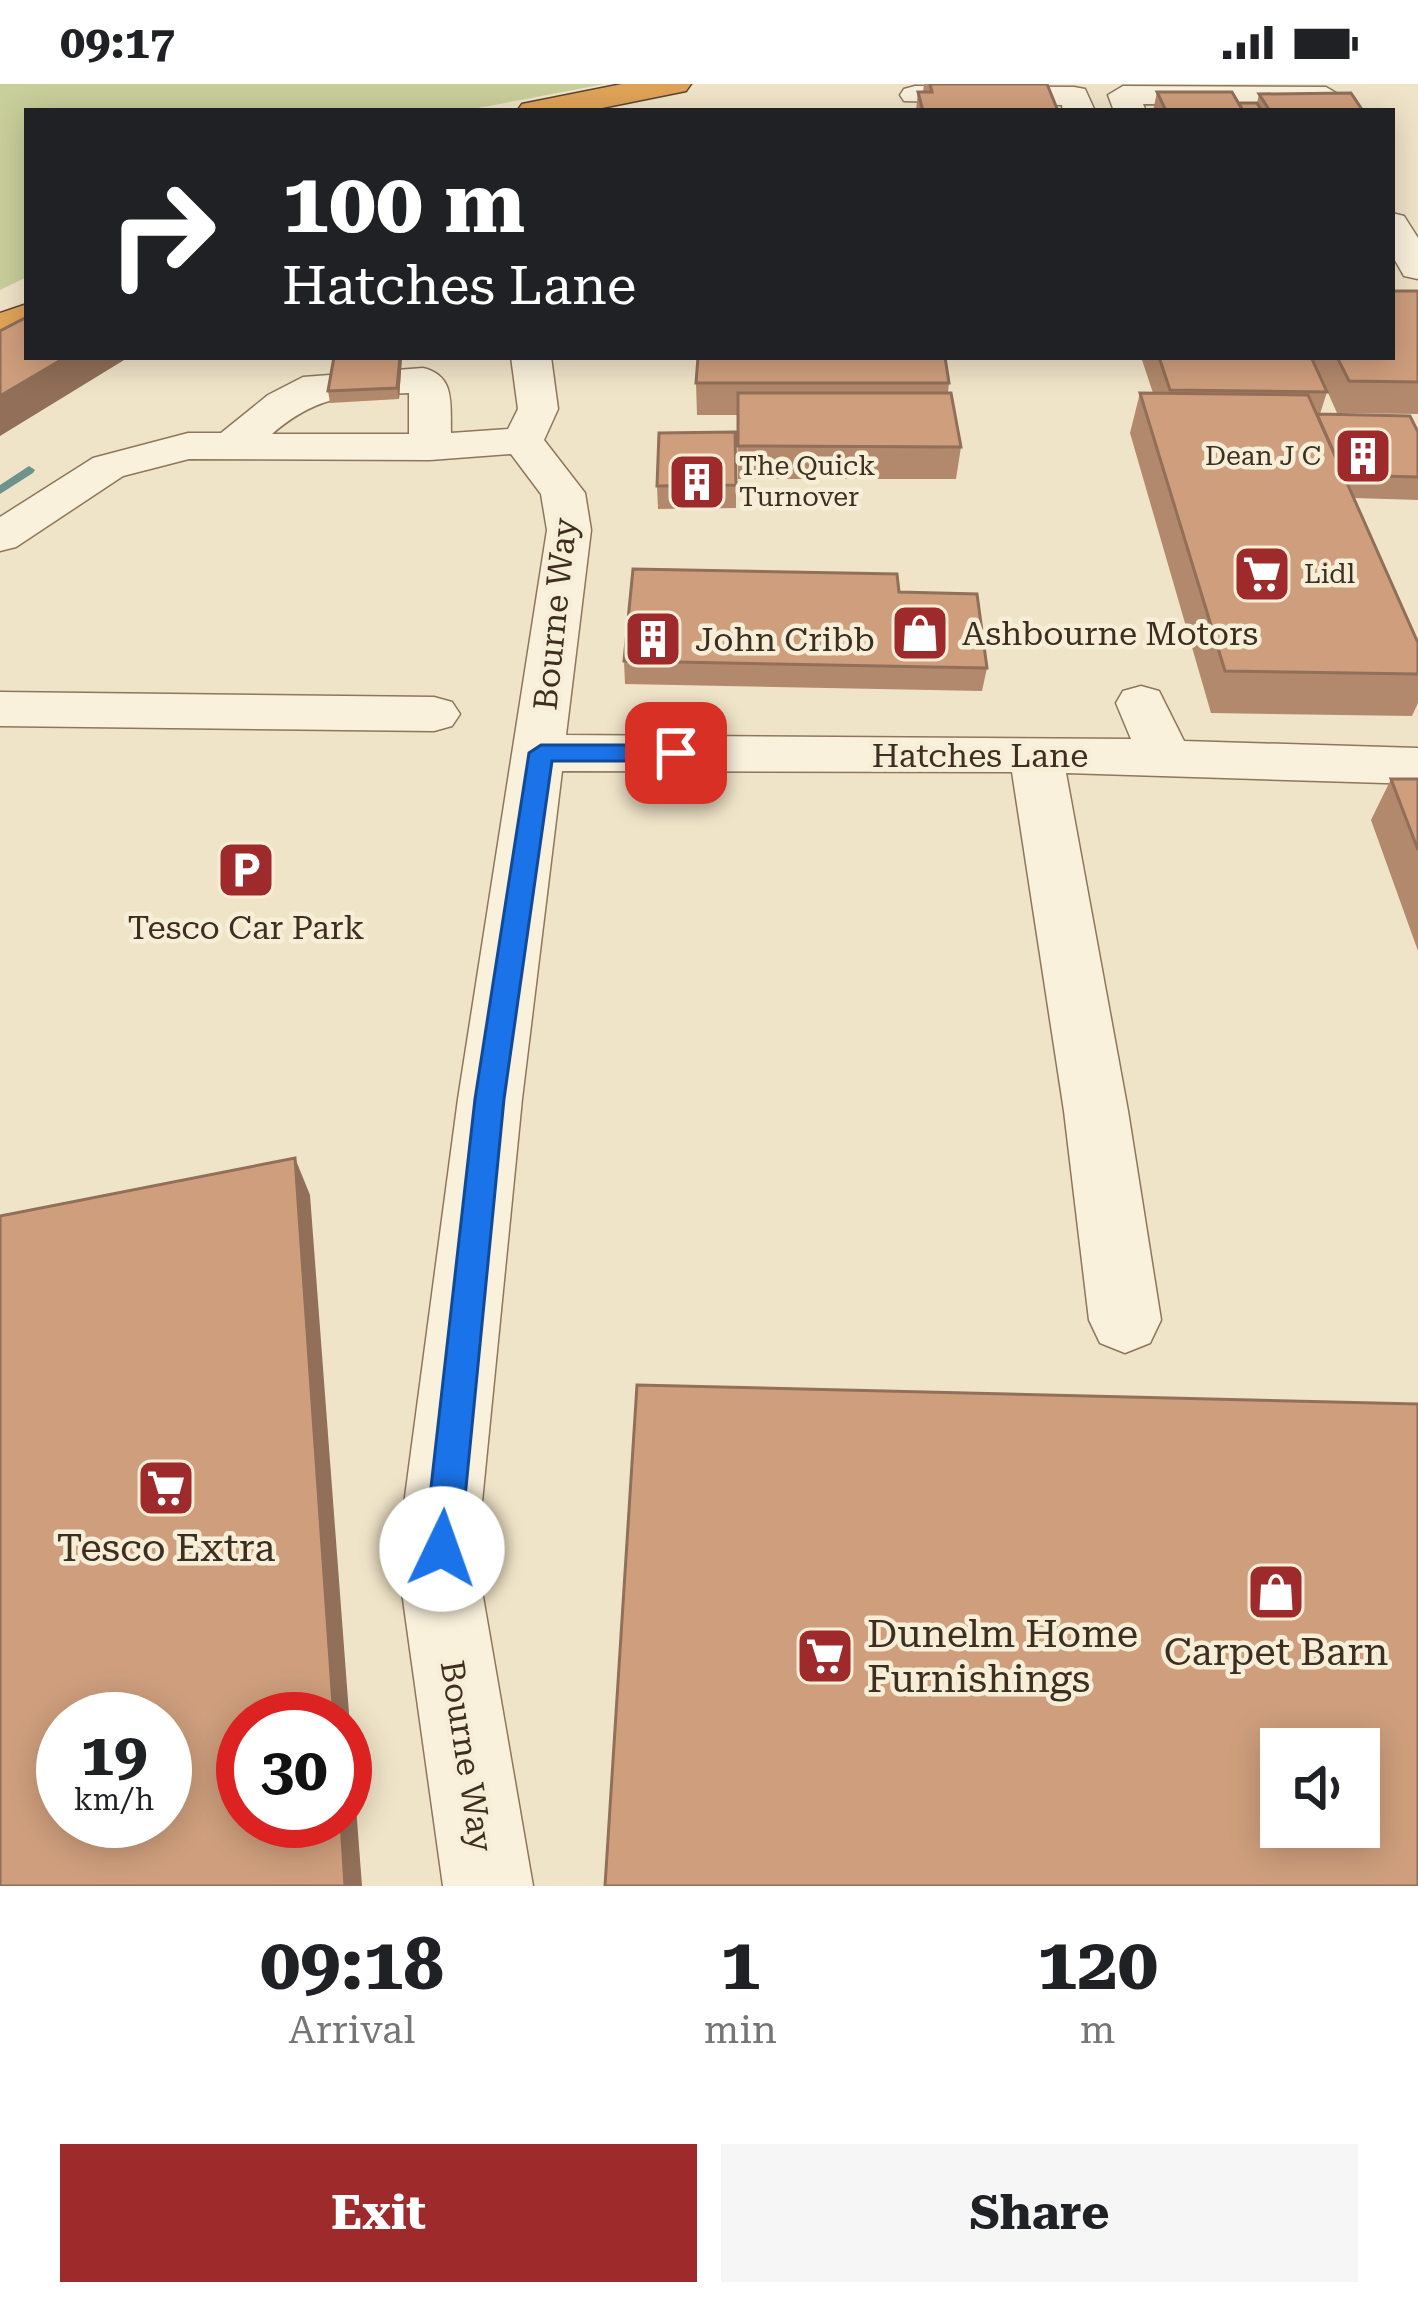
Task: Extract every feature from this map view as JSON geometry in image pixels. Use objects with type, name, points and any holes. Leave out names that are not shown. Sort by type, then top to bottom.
[{"type":"highway","points":[[552,108],[687,86]]},
{"type":"highway","points":[[606,108],[687,86]]},
{"type":"street","points":[[916,95],[1073,96],[1078,108]]},
{"type":"street","points":[[1129,108],[1123,95],[1326,95]]},
{"type":"street","points":[[1395,229],[1417,268]]},
{"type":"street","points":[[0,537],[108,467],[188,446],[430,447],[523,441],[538,409],[531,360]]},
{"type":"street","points":[[233,445],[282,404],[316,386],[423,380],[431,398],[430,447]]},
{"type":"street","name":"Bourne Way","points":[[488,1886],[444,1605],[442,1512],[490,1099],[569,530],[563,493],[523,441]]},
{"type":"street","points":[[1141,704],[1165,757]]},
{"type":"street","points":[[0,709],[434,714]]},
{"type":"street","name":"Hatches Lane","points":[[541,753],[1036,754],[1418,766]]},
{"type":"street","points":[[1036,754],[1096,1111],[1125,1320]]},
{"type":"green space","points":[[0,84],[605,84],[478,108],[24,108],[24,278],[0,290]]},
{"type":"building","points":[[930,84],[1047,84],[1057,108],[922,108],[918,92],[932,92]]},
{"type":"building","points":[[1157,92],[1232,92],[1241,108],[1165,108]]},
{"type":"building","points":[[1351,93],[1361,108],[1268,108],[1259,94]]},
{"type":"building","points":[[1239,103],[1257,103],[1260,108],[1242,108]]},
{"type":"building","points":[[1395,291],[1418,291],[1418,382],[1349,381],[1338,360],[1395,360]]},
{"type":"building","points":[[24,319],[24,360],[61,360],[0,396],[0,331]]},
{"type":"building","points":[[333,360],[400,360],[397,388],[328,391]]},
{"type":"building","points":[[698,360],[945,360],[949,383],[696,383]]},
{"type":"building","points":[[1160,360],[1312,360],[1327,392],[1170,390]]},
{"type":"building","points":[[738,393],[951,393],[961,447],[738,446]]},
{"type":"building","name":"Lidl","points":[[1140,393],[1308,395],[1418,643],[1418,674],[1225,671]]},
{"type":"building","points":[[1317,414],[1410,416],[1418,432],[1418,477],[1344,475]]},
{"type":"building","points":[[735,432],[736,485],[657,486],[659,433]]},
{"type":"building","points":[[633,569],[897,574],[899,592],[977,594],[987,668],[624,661]]},
{"type":"building","points":[[1391,779],[1418,779],[1418,850]]},
{"type":"building","name":"Tesco Extra","points":[[295,1158],[332,1692],[216,1692],[216,1848],[343,1848],[345,1886],[0,1886],[0,1216]]},
{"type":"building","points":[[637,1385],[1418,1404],[1418,1886],[605,1886]]},
{"type":"waterway","points":[[0,490],[29,470]]},
{"type":"place","name":"Dean J C","points":[[1363,456]]},
{"type":"place","name":"The Quick Turnover","points":[[697,482]]},
{"type":"place","name":"Lidl","points":[[1262,574]]},
{"type":"place","name":"Ashbourne Motors","points":[[920,633]]},
{"type":"place","name":"John Cribb","points":[[653,639]]},
{"type":"place","name":"Tesco Car Park","points":[[246,870]]},
{"type":"place","name":"Tesco Extra","points":[[166,1488]]},
{"type":"place","name":"Carpet Barn","points":[[1276,1592]]},
{"type":"place","name":"Dunelm Home Furnishings","points":[[825,1656]]},
{"type":"route","points":[[442,1549],[442,1512],[490,1099],[541,753],[676,753]]}]
